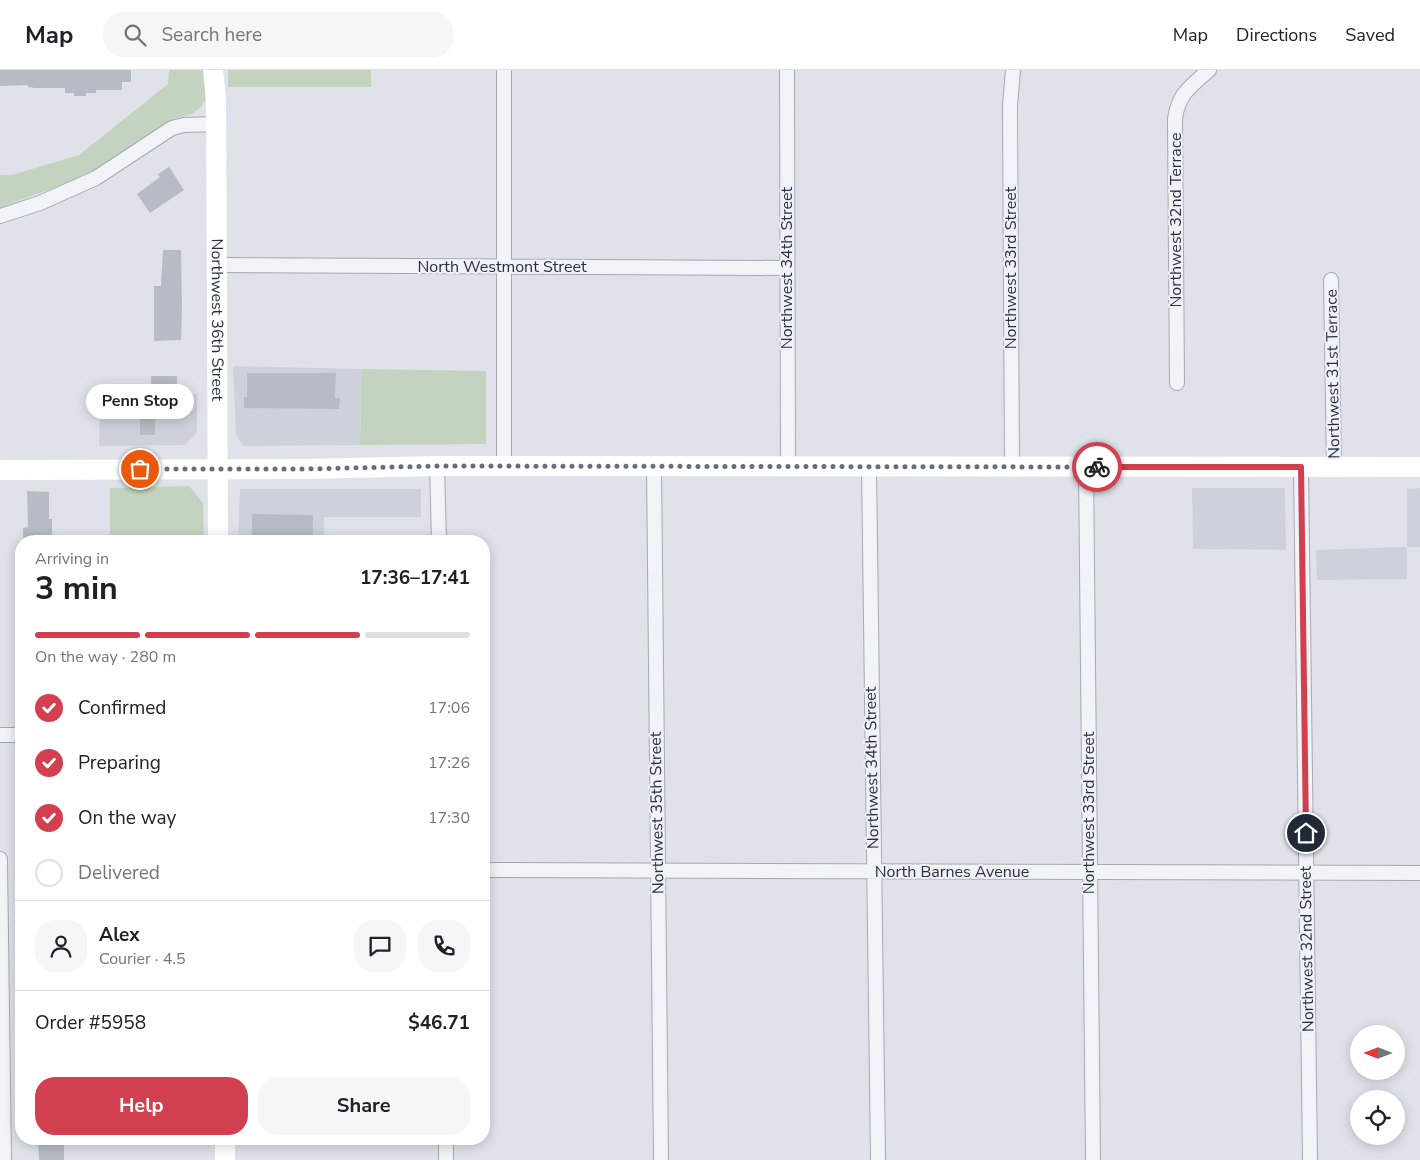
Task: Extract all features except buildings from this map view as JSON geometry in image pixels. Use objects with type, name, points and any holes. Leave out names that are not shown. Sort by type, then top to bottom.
[{"type":"main road","name":"Northwest 36th Street","points":[[213,70],[217,124],[218,535]]},
{"type":"main road","name":"Northwest 36th Street","points":[[216,99],[222,70]]},
{"type":"main road","points":[[0,470],[305,469],[438,466],[1420,467]]},
{"type":"main road","points":[[225,1145],[225,1160]]},
{"type":"street","points":[[504,70],[504,466]]},
{"type":"street","name":"Northwest 34th Street","points":[[787,70],[788,466]]},
{"type":"street","name":"Northwest 33rd Street","points":[[1012,467],[1010,106],[1013,70]]},
{"type":"street","name":"Northwest 32nd Terrace","points":[[1178,382],[1176,119],[1179,101],[1184,93],[1209,70]]},
{"type":"street","points":[[0,216],[40,203],[96,178],[172,128],[184,125],[217,124]]},
{"type":"street","name":"North Westmont Street","points":[[217,265],[787,268]]},
{"type":"street","name":"Northwest 31st Terrace","points":[[1331,280],[1334,467]]},
{"type":"street","points":[[438,466],[438,535]]},
{"type":"street","name":"Northwest 35th Street","points":[[654,466],[661,1160]]},
{"type":"street","name":"Northwest 34th Street","points":[[869,466],[878,1160]]},
{"type":"street","name":"Northwest 33rd Street","points":[[1086,467],[1093,1160]]},
{"type":"street","name":"Northwest 32nd Street","points":[[1301,467],[1310,1160]]},
{"type":"street","points":[[0,734],[15,735]]},
{"type":"street","points":[[0,859],[4,1160]]},
{"type":"street","name":"North Barnes Avenue","points":[[490,870],[1420,873]]},
{"type":"street","points":[[446,1145],[446,1160]]},
{"type":"shaded area","points":[[233,366],[361,369],[360,445],[243,446],[236,435]]},
{"type":"shaded area","points":[[100,393],[197,394],[197,433],[185,445],[99,446]]},
{"type":"shaded area","points":[[1192,488],[1285,488],[1286,550],[1193,549]]},
{"type":"shaded area","points":[[1420,488],[1420,547],[1407,547],[1407,489]]},
{"type":"shaded area","points":[[240,489],[421,489],[421,517],[324,517],[324,535],[238,535]]},
{"type":"shaded area","points":[[1407,547],[1407,579],[1317,580],[1316,550]]},
{"type":"green space","points":[[169,70],[205,70],[205,100],[201,107],[190,115],[176,118],[153,132],[124,154],[82,178],[0,207],[0,175],[12,175],[79,155],[168,84]]},
{"type":"green space","points":[[228,70],[371,70],[371,87],[228,87]]},
{"type":"green space","points":[[361,369],[486,371],[486,444],[360,445]]},
{"type":"green space","points":[[189,486],[203,503],[204,535],[110,535],[110,488]]},
{"type":"way so far","points":[[140,469],[305,469],[438,466],[1097,467]]},
{"type":"place","name":"Penn Stop","points":[[140,469]]},
{"type":"route","points":[[1097,467],[1301,467],[1306,833]]}]
